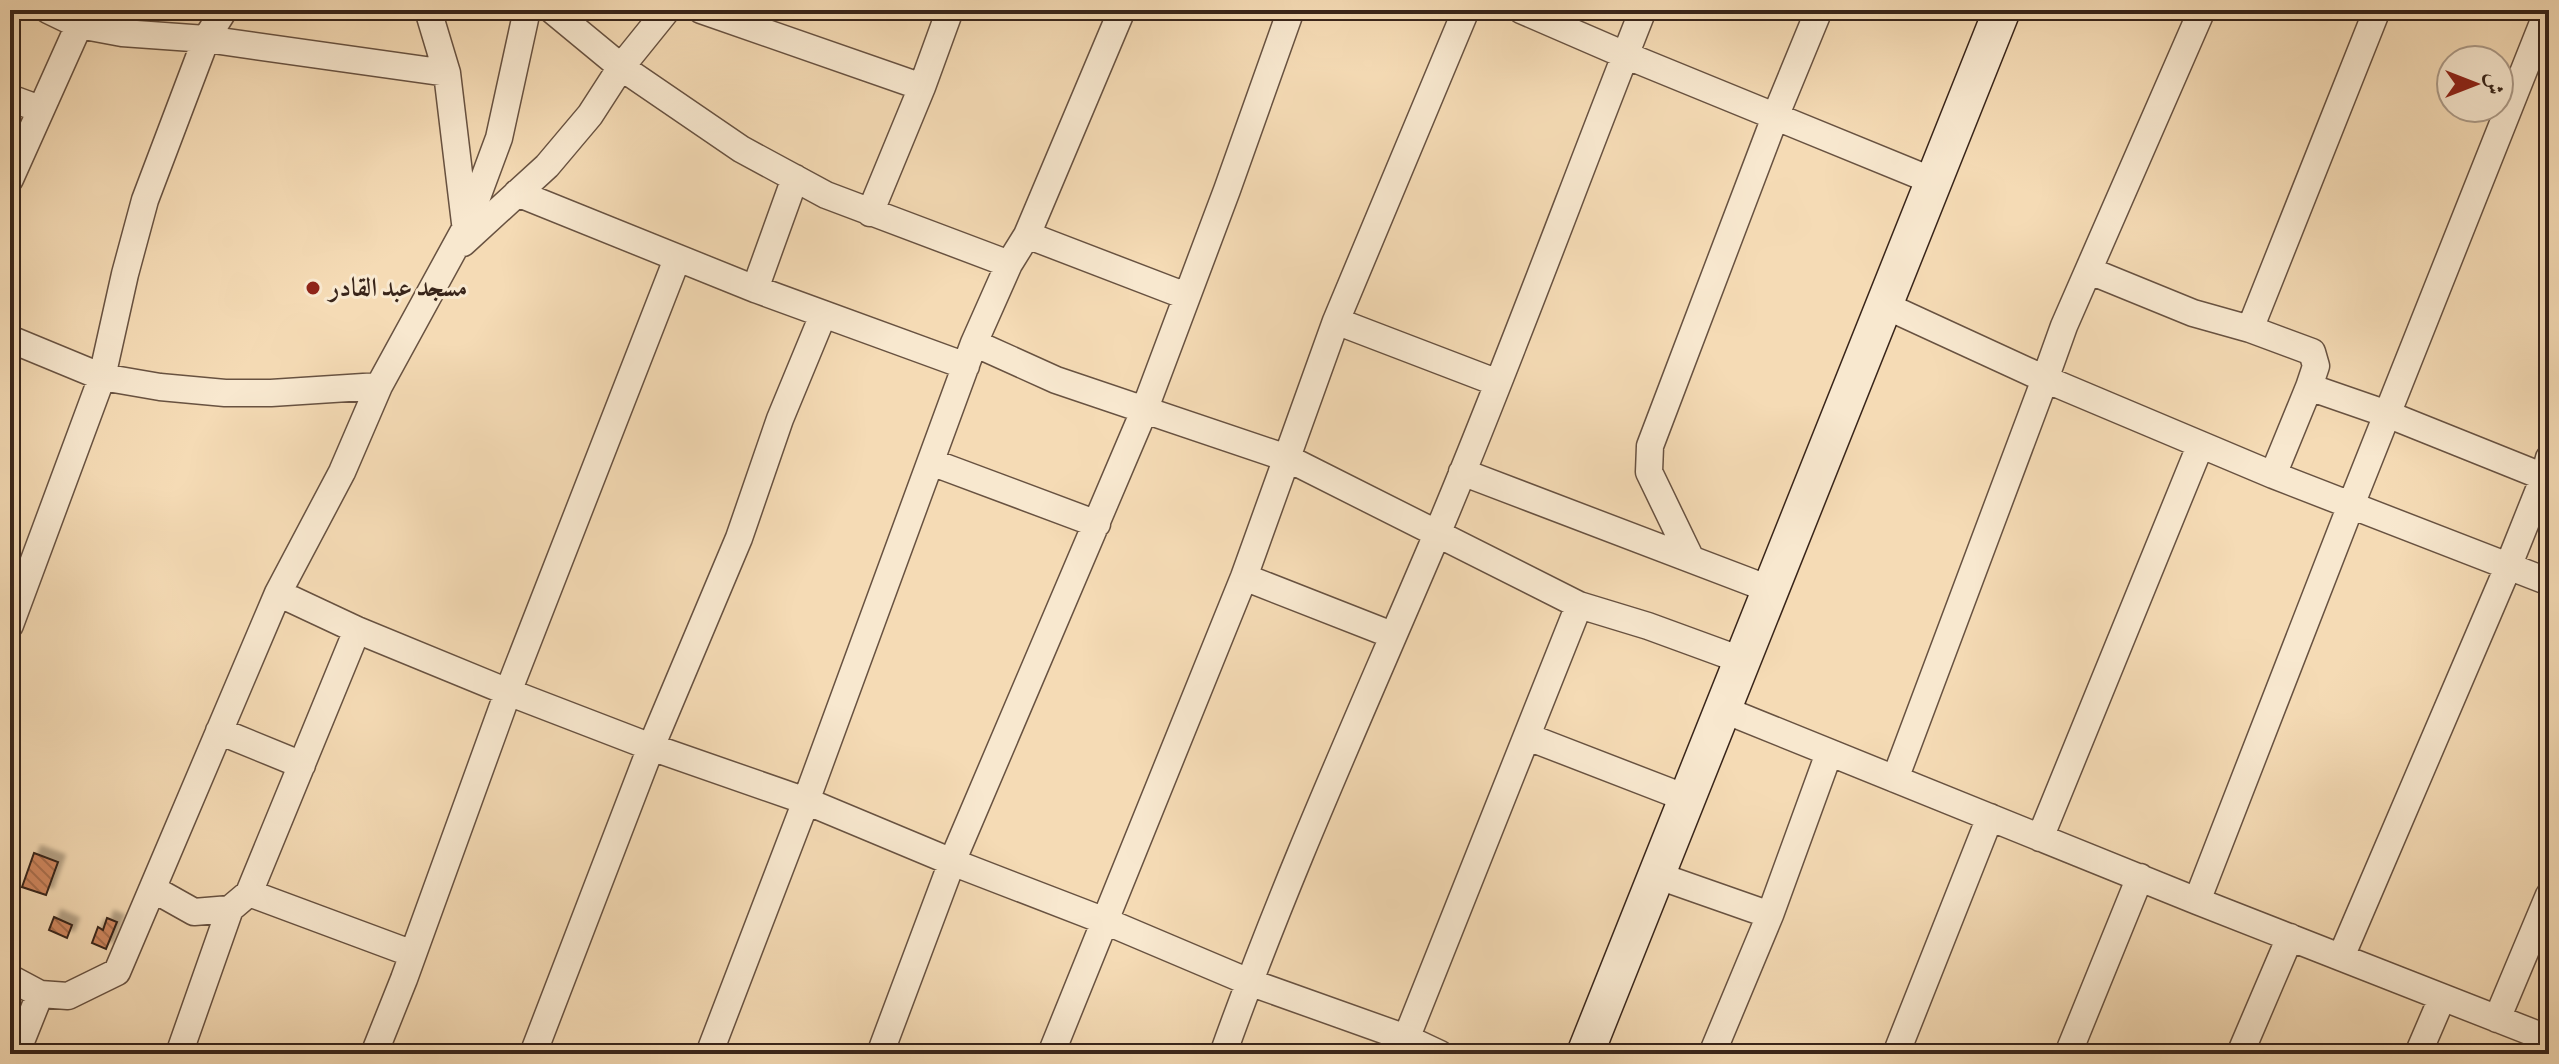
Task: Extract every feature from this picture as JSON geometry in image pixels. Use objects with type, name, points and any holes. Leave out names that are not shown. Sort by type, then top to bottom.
[{"type":"street","points":[[48,10],[79,25],[122,33],[206,39],[447,73]]},
{"type":"street","points":[[10,625],[102,377],[145,200],[206,39],[224,10]]},
{"type":"street","points":[[428,10],[447,73],[460,239]]},
{"type":"street","points":[[10,978],[40,994],[68,996],[117,972],[278,593],[342,472],[379,386],[460,239],[499,138],[527,10]]},
{"type":"street","points":[[552,10],[621,67],[741,149],[826,195],[1009,264]]},
{"type":"street","points":[[460,239],[547,166],[590,115],[621,67],[667,10]]},
{"type":"street","points":[[701,10],[768,21],[922,87]]},
{"type":"street","points":[[870,213],[950,10]]},
{"type":"street","points":[[709,1054],[806,801],[970,354],[1009,264],[1027,235],[1122,10]]},
{"type":"street","points":[[880,1054],[952,862],[1144,411],[1291,10]]},
{"type":"street","points":[[1051,1054],[1244,577],[1336,321],[1466,10]]},
{"type":"street","points":[[1521,10],[1933,181]]},
{"type":"street","points":[[1223,1054],[1249,982],[1498,383],[1643,10]]},
{"type":"street","points":[[1690,557],[1649,472],[1650,446],[1819,10]]},
{"type":"street","points":[[1585,1054],[2002,10]]},
{"type":"street","points":[[1895,779],[2064,326],[2202,10]]},
{"type":"street","points":[[2250,329],[2377,10]]},
{"type":"street","points":[[2197,901],[2548,10]]},
{"type":"street","points":[[10,179],[79,25]]},
{"type":"street","points":[[10,98],[40,109]]},
{"type":"street","points":[[755,289],[795,178]]},
{"type":"street","points":[[517,193],[823,315],[1056,380],[1287,458],[1579,605],[1741,660]]},
{"type":"street","points":[[1027,235],[1186,296]]},
{"type":"street","points":[[374,1054],[508,692],[677,259]]},
{"type":"street","points":[[2090,271],[2193,313],[2250,329],[2312,352],[2316,366],[2273,475]]},
{"type":"street","points":[[1884,305],[2200,446],[2549,582]]},
{"type":"street","points":[[533,1054],[651,747],[739,538],[780,419],[823,315]]},
{"type":"street","points":[[1336,321],[1498,383]]},
{"type":"street","points":[[10,339],[102,377],[160,387],[225,393],[304,393],[379,386]]},
{"type":"street","points":[[2309,387],[2547,471],[2341,957]]},
{"type":"street","points":[[2040,838],[2200,446]]},
{"type":"street","points":[[931,462],[1097,524]]},
{"type":"street","points":[[1462,472],[1769,589]]},
{"type":"street","points":[[1244,577],[1392,635]]},
{"type":"street","points":[[278,593],[357,630],[508,692],[651,747],[806,801],[1105,921],[1403,1046],[1440,1054]]},
{"type":"street","points":[[1403,1046],[1579,605]]},
{"type":"street","points":[[179,1054],[240,901],[302,765],[357,630]]},
{"type":"street","points":[[1722,709],[2549,1039]]},
{"type":"street","points":[[219,731],[302,765]]},
{"type":"street","points":[[1528,737],[1686,798]]},
{"type":"street","points":[[1712,1054],[1770,915],[1829,753]]},
{"type":"street","points":[[1896,1054],[1990,817]]},
{"type":"street","points":[[1656,875],[1770,915]]},
{"type":"street","points":[[2068,1054],[2140,877]]},
{"type":"street","points":[[153,889],[194,912],[240,901],[413,954]]},
{"type":"street","points":[[2497,1019],[2549,895]]},
{"type":"street","points":[[2240,1054],[2290,937]]},
{"type":"street","points":[[16,1054],[40,994]]},
{"type":"street","points":[[2418,1054],[2442,998]]},
{"type":"building","points":[[34,853],[58,862],[46,895],[22,887]]},
{"type":"building","points":[[54,917],[72,925],[67,938],[49,930]]},
{"type":"building","points":[[107,918],[117,922],[106,949],[92,943],[98,927],[103,930]]},
{"type":"place","name":"مسجد عبد القادر","points":[[313,288]]}]
